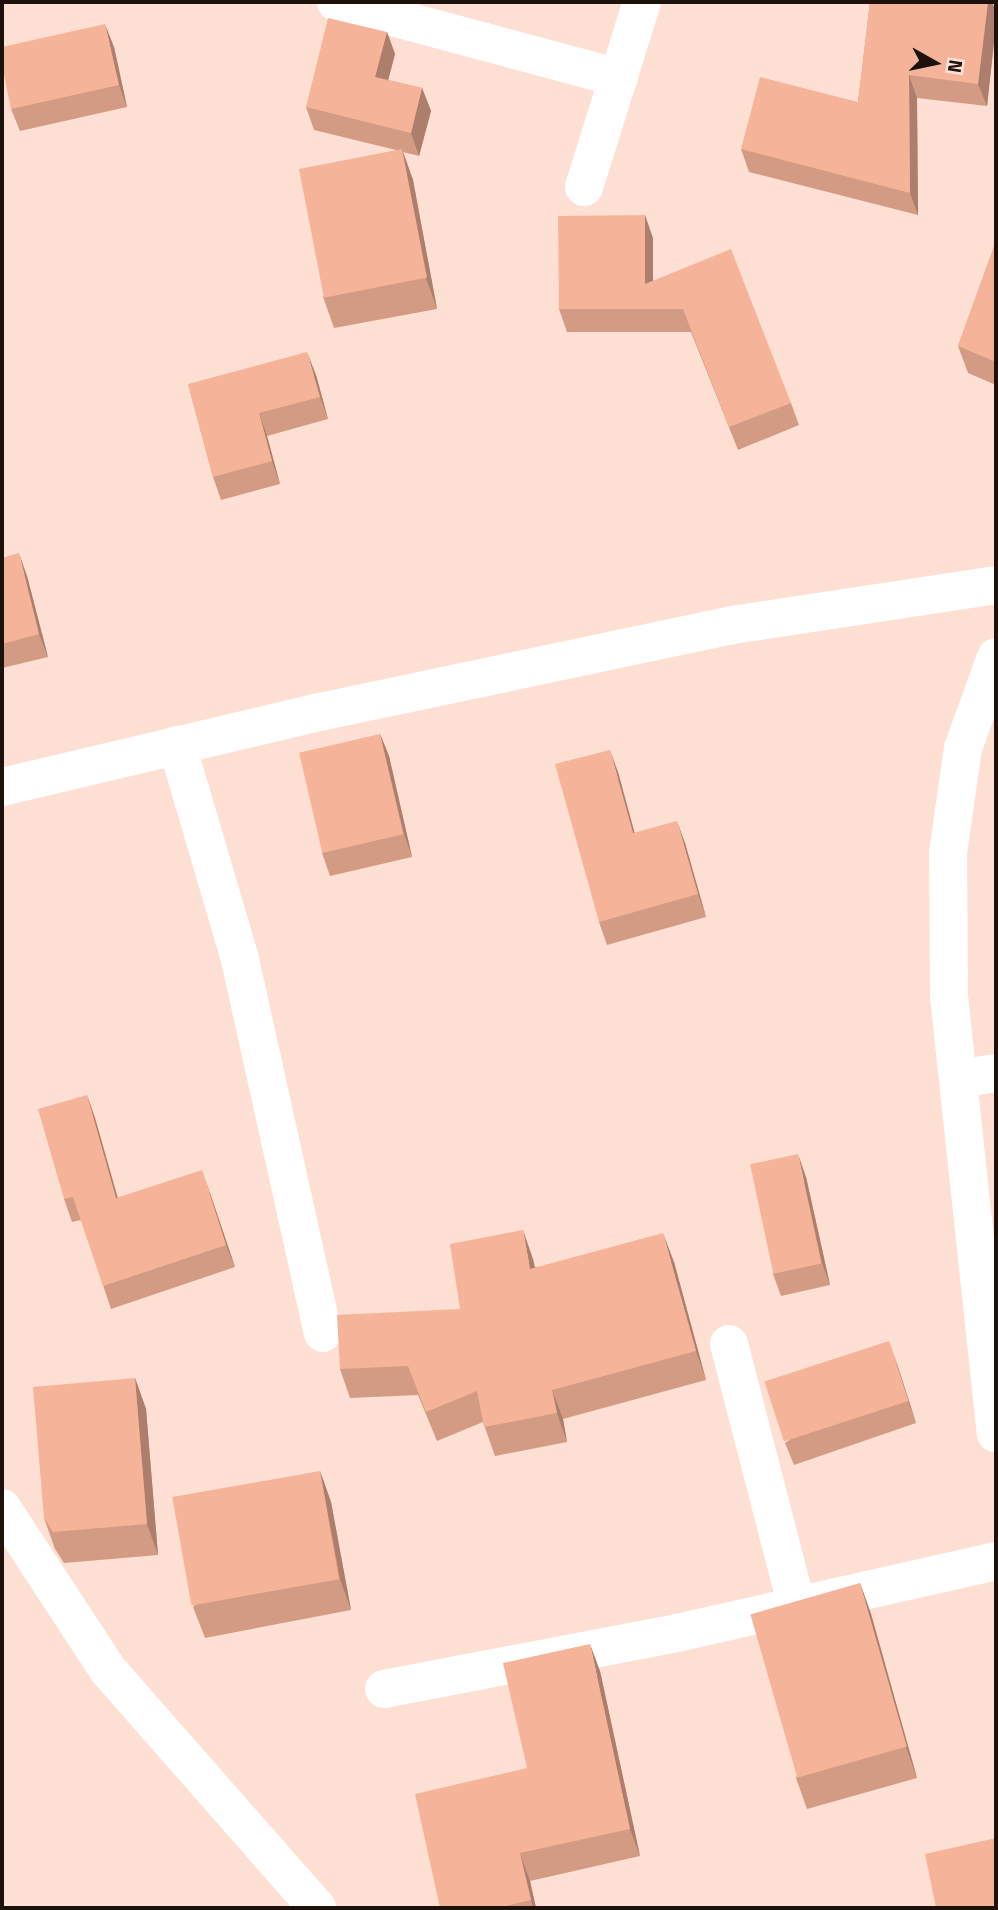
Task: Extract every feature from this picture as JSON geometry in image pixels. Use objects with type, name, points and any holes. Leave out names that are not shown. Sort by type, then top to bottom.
[{"type":"street","points":[[337,2],[620,78]]},
{"type":"street","points":[[584,187],[642,2]]},
{"type":"street","points":[[2,787],[177,745],[732,625],[996,585]]},
{"type":"street","points":[[996,657],[963,748],[948,853],[949,996],[990,1337],[996,1433]]},
{"type":"street","points":[[177,745],[240,955],[323,1333]]},
{"type":"street","points":[[958,1079],[996,1073]]},
{"type":"street","points":[[729,1344],[797,1607]]},
{"type":"street","points":[[2,1508],[108,1670],[317,1908]]},
{"type":"street","points":[[384,1689],[797,1607],[996,1561]]},
{"type":"building","points":[[870,2],[988,2],[978,84],[909,75],[910,193],[741,149],[760,77],[858,102]]},
{"type":"building","points":[[328,18],[387,32],[375,77],[422,88],[411,133],[306,107]]},
{"type":"building","points":[[105,24],[119,85],[11,109],[2,65],[2,47]]},
{"type":"building","points":[[402,149],[427,278],[324,298],[299,169]]},
{"type":"building","points":[[645,215],[645,284],[731,249],[791,403],[729,427],[683,309],[559,309],[558,216]]},
{"type":"building","points":[[996,241],[996,362],[958,346]]},
{"type":"building","points":[[307,352],[320,397],[259,413],[272,461],[213,477],[188,384]]},
{"type":"building","points":[[19,553],[39,634],[2,644],[2,558]]},
{"type":"building","points":[[380,734],[403,834],[322,853],[299,753]]},
{"type":"building","points":[[610,750],[633,833],[677,821],[698,894],[599,922],[555,764]]},
{"type":"building","points":[[87,1095],[116,1198],[202,1170],[226,1245],[103,1286],[73,1197],[64,1199],[38,1109]]},
{"type":"building","points":[[798,1154],[821,1264],[773,1274],[750,1164]]},
{"type":"building","points":[[523,1230],[530,1269],[663,1233],[696,1351],[552,1390],[557,1413],[484,1427],[477,1391],[426,1412],[408,1366],[340,1369],[337,1315],[460,1309],[450,1244]]},
{"type":"building","points":[[889,1341],[908,1401],[784,1441],[764,1381]]},
{"type":"building","points":[[135,1378],[147,1524],[53,1532],[44,1518],[33,1387]]},
{"type":"building","points":[[320,1471],[339,1579],[191,1605],[172,1497]]},
{"type":"building","points":[[860,1583],[907,1746],[797,1778],[750,1614]]},
{"type":"building","points":[[590,1644],[630,1829],[520,1853],[531,1900],[497,1908],[440,1908],[415,1794],[527,1768],[503,1663]]},
{"type":"building","points":[[996,1838],[996,1908],[936,1908],[925,1854]]}]
